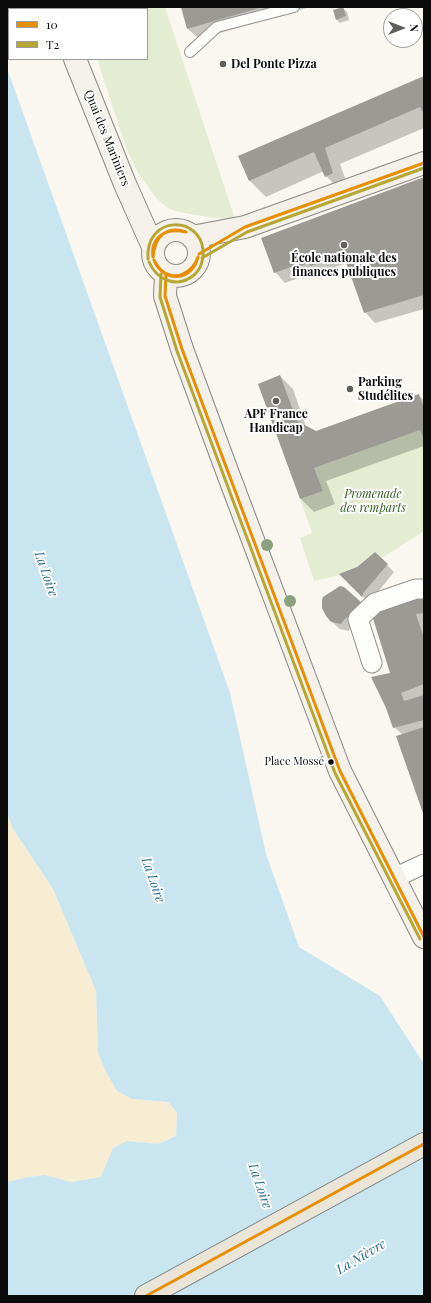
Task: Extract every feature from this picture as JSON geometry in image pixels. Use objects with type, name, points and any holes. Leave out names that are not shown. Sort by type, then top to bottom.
[{"type":"main road","name":"Quai des Mariniers","points":[[75,60],[139,217],[157,241]]},
{"type":"main road","points":[[196,246],[424,163]]},
{"type":"main road","points":[[181,230],[187,232],[196,246],[197,262],[194,268],[181,276],[166,274],[160,270],[153,259],[157,241],[168,231],[181,230]]},
{"type":"main road","points":[[166,274],[165,296],[182,349],[293,649],[340,771],[424,937]]},
{"type":"main road","points":[[146,1296],[424,1144]]},
{"type":"street","points":[[372,663],[358,619],[375,603],[416,589],[424,589]]},
{"type":"street","points":[[394,878],[424,864]]},
{"type":"lane","points":[[190,52],[217,27],[294,7]]},
{"type":"green space","points":[[165,7],[235,219],[214,218],[179,212],[168,208],[157,199],[138,173],[127,150],[97,60],[148,60],[148,8],[82,8]]},
{"type":"green space","name":"Promenade des remparts","points":[[420,430],[424,437],[424,531],[382,558],[375,552],[354,568],[340,575],[314,581],[300,538],[312,533],[300,499],[322,491],[314,468]]},
{"type":"sand","points":[[7,813],[13,829],[53,889],[96,991],[98,1053],[107,1074],[117,1091],[132,1099],[168,1102],[177,1113],[176,1136],[158,1144],[127,1141],[101,1177],[71,1182],[45,1175],[7,1182]]},
{"type":"water","points":[[7,68],[230,693],[266,854],[299,947],[380,996],[424,1064],[424,1296],[7,1296],[7,1182],[45,1175],[71,1182],[101,1177],[113,1148],[127,1141],[158,1144],[176,1136],[177,1113],[168,1102],[132,1099],[117,1091],[107,1074],[98,1053],[96,991],[53,889],[13,829],[7,813]]},
{"type":"building","points":[[181,7],[263,7],[187,29]]},
{"type":"building","points":[[343,7],[346,16],[336,20],[333,10]]},
{"type":"building","points":[[424,76],[424,114],[420,107],[325,148],[333,173],[325,177],[314,152],[249,181],[238,156]]},
{"type":"building","name":"École nationale des finances publiques","points":[[424,177],[424,295],[364,313],[342,251],[325,257],[326,261],[310,266],[309,263],[291,269],[291,267],[274,273],[261,238]]},
{"type":"building","points":[[280,375],[297,421],[316,431],[419,394],[424,409],[424,437],[420,430],[314,468],[323,491],[300,499],[258,384]]},
{"type":"building","points":[[375,552],[388,564],[364,592],[362,597],[339,574],[357,567]]},
{"type":"building","points":[[340,586],[344,587],[362,603],[341,624],[331,622],[322,608],[323,597]]},
{"type":"building","points":[[424,595],[424,613],[416,614],[424,638],[424,684],[401,693],[404,701],[424,695],[424,720],[393,728],[386,708],[371,677],[390,673],[371,612]]},
{"type":"building","points":[[424,727],[424,816],[396,736]]},
{"type":"transit line","name":"10","points":[[199,254],[245,227],[424,163]]},
{"type":"transit line","name":"T2","points":[[202,258],[247,232],[424,168]]},
{"type":"transit line","name":"T2","points":[[148,259],[149,245],[155,234],[163,228],[173,225],[183,226],[193,230],[200,239],[203,250],[202,264],[196,273],[188,279],[174,282],[162,278],[157,274],[149,262]]},
{"type":"transit line","name":"10","points":[[153,257],[154,244],[162,235],[173,230],[186,232]]},
{"type":"transit line","name":"10","points":[[153,257],[156,244],[162,235],[166,232],[172,231],[186,232]]},
{"type":"transit line","name":"10","points":[[154,260],[162,271],[173,276],[183,274],[188,271],[196,262],[198,257]]},
{"type":"transit line","name":"10","points":[[154,260],[158,268],[164,273],[170,276],[177,276],[184,275],[190,271],[195,265],[198,257]]},
{"type":"transit line","name":"T2","points":[[161,274],[160,297],[177,351],[335,773],[420,939]]},
{"type":"transit line","name":"10","points":[[166,274],[165,296],[182,349],[340,771],[424,937]]},
{"type":"transit line","name":"10","points":[[146,1296],[424,1144]]},
{"type":"place","name":"Del Ponte Pizza","points":[[223,64]]},
{"type":"place","name":"École nationale des finances publiques","points":[[344,245]]},
{"type":"place","name":"Parking Studélites","points":[[350,389]]},
{"type":"place","name":"APF France Handicap","points":[[276,401]]},
{"type":"place","name":"Place Mossé","points":[[331,762]]},
{"type":"water label","name":"La Loire","points":[[46,574]]},
{"type":"water label","name":"La Loire","points":[[153,880]]},
{"type":"water label","name":"La Loire","points":[[260,1186]]},
{"type":"water label","name":"La Nièvre","points":[[361,1257]]}]
